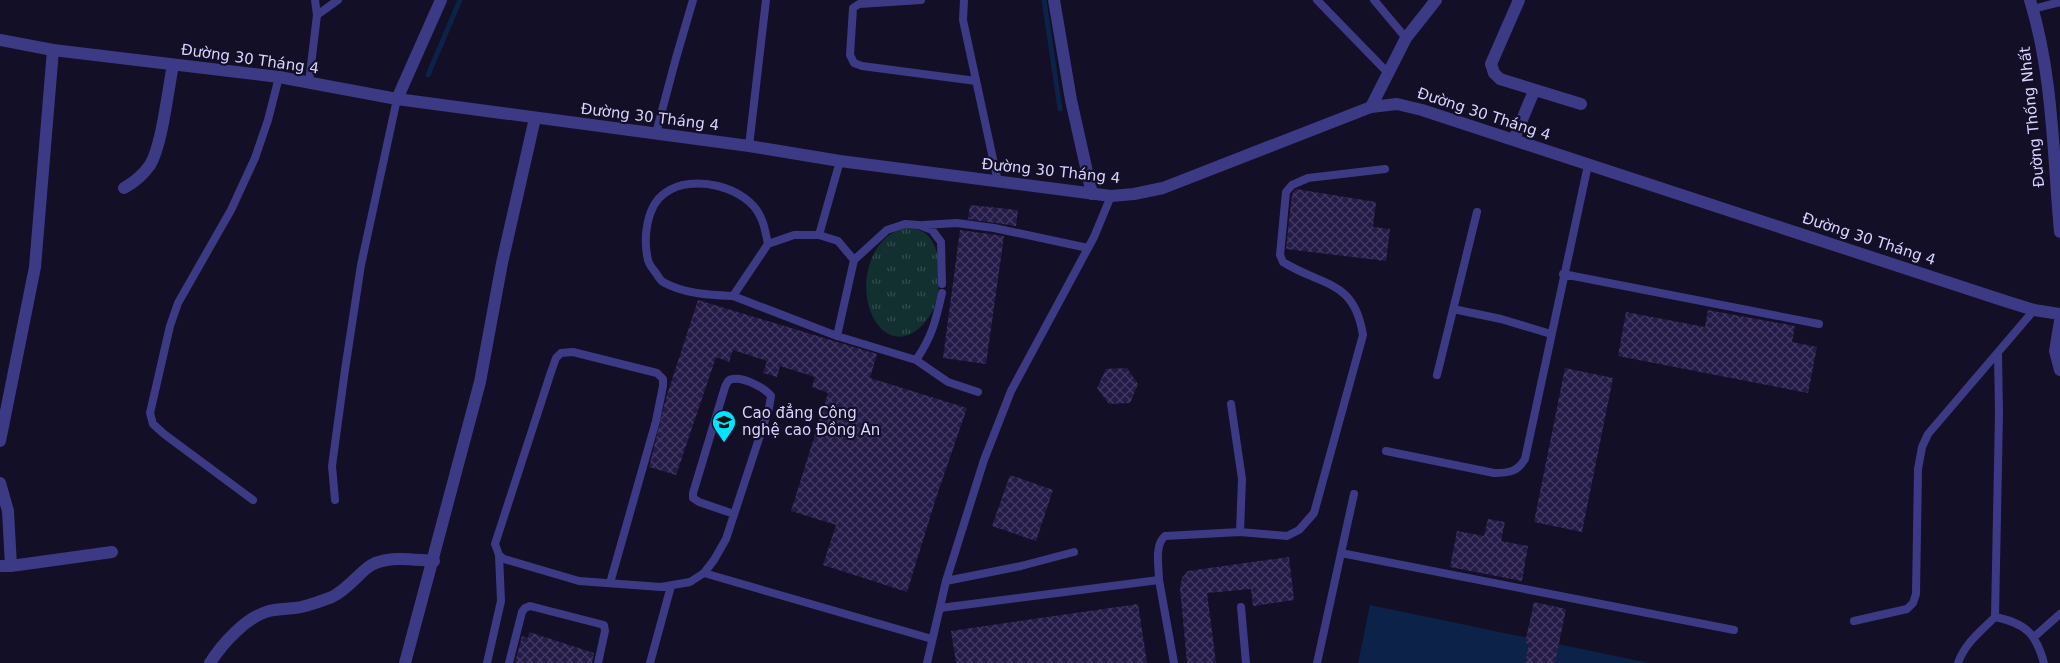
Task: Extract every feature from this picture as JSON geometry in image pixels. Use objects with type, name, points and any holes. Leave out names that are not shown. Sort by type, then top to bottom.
[{"type":"street","points":[[397,99],[441,0]]},
{"type":"street","points":[[1054,0],[1071,100],[1092,194]]},
{"type":"street","points":[[1371,107],[1406,38],[1436,0]]},
{"type":"street","points":[[1519,0],[1491,64],[1494,74],[1500,79],[1534,91],[1581,104]]},
{"type":"street","name":"Đường Thống Nhất","points":[[2031,4],[2047,85],[2060,232]]},
{"type":"street","name":"Đường 30 Tháng 4","points":[[0,40],[53,50],[279,77],[397,99],[749,146],[840,161],[1111,196],[1134,194],[1163,188],[1371,107],[1397,104],[1514,139],[1588,166],[2034,310],[2060,314]]},
{"type":"street","points":[[0,441],[35,267],[53,50]]},
{"type":"street","points":[[124,188],[135,182],[151,163],[158,143],[172,65]]},
{"type":"street","points":[[1514,139],[1534,91]]},
{"type":"street","points":[[405,663],[434,561],[480,382],[502,263],[535,118]]},
{"type":"street","points":[[2060,321],[2055,351],[2060,370]]},
{"type":"street","points":[[0,483],[8,511],[6,566],[112,552]]},
{"type":"street","points":[[210,663],[217,652],[253,616],[270,610],[297,608],[332,596],[349,586],[376,562],[389,560],[434,561]]},
{"type":"lane","points":[[309,82],[317,15],[315,0]]},
{"type":"lane","points":[[317,15],[338,0]]},
{"type":"lane","points":[[656,133],[693,0]]},
{"type":"lane","points":[[749,146],[766,0]]},
{"type":"lane","points":[[921,0],[859,4],[853,8],[850,55],[854,63],[862,66],[976,81]]},
{"type":"lane","points":[[964,0],[963,20],[998,182]]},
{"type":"lane","points":[[1317,0],[1388,73]]},
{"type":"lane","points":[[1374,0],[1406,38]]},
{"type":"lane","points":[[2031,4],[2060,2]]},
{"type":"lane","points":[[253,500],[164,434],[153,424],[150,413],[170,326],[178,303],[231,210],[255,158],[268,120],[279,77]]},
{"type":"lane","points":[[335,500],[332,466],[344,370],[361,265],[397,99]]},
{"type":"lane","points":[[819,235],[840,161]]},
{"type":"lane","points":[[1386,451],[1494,473],[1508,473],[1519,469],[1525,459],[1563,274],[1588,166]]},
{"type":"lane","points":[[1174,663],[1159,580],[1158,546],[1161,539],[1165,536],[1240,532],[1287,536],[1299,530],[1314,513],[1363,335],[1360,317],[1354,303],[1344,292],[1283,262],[1280,254],[1286,192],[1292,185],[1308,178],[1385,169]]},
{"type":"lane","points":[[768,244],[761,217],[748,200],[727,188],[702,184],[680,185],[663,193],[650,213],[645,236],[648,262],[661,281],[690,292],[734,296],[837,336],[916,360],[948,382],[978,392]]},
{"type":"lane","points":[[927,663],[946,581],[984,460],[1012,391],[1088,248],[1111,196]]},
{"type":"lane","points":[[1437,375],[1477,212]]},
{"type":"lane","points":[[837,336],[854,260],[887,230],[905,224],[956,223],[1026,234],[1088,248]]},
{"type":"lane","points":[[919,225],[932,230],[941,242],[942,284]]},
{"type":"lane","points":[[734,296],[768,244],[794,235],[819,235],[838,241],[854,260]]},
{"type":"lane","points":[[1563,274],[1819,324]]},
{"type":"lane","points":[[916,360],[928,343],[935,326],[942,293]]},
{"type":"lane","points":[[1452,308],[1501,319],[1551,334]]},
{"type":"lane","points":[[1854,621],[1908,609],[1913,603],[1916,594],[1918,469],[1922,447],[1928,434],[2034,310]]},
{"type":"lane","points":[[487,663],[501,601],[499,555],[495,544],[556,358],[561,353],[573,352],[657,373],[663,379],[656,420],[610,583]]},
{"type":"lane","points":[[1958,663],[1962,652],[1970,641],[1995,617],[1999,413],[1998,353]]},
{"type":"lane","points":[[499,555],[504,559],[579,581],[671,586],[690,582],[704,573],[726,539],[769,408],[771,396],[767,391],[758,386],[734,378],[728,381],[725,387],[692,493],[693,498],[699,502],[734,514]]},
{"type":"lane","points":[[1231,404],[1242,479],[1240,532]]},
{"type":"lane","points":[[1317,663],[1354,494]]},
{"type":"lane","points":[[946,581],[1021,566],[1074,552]]},
{"type":"lane","points":[[1341,552],[1734,630]]},
{"type":"lane","points":[[704,573],[932,639]]},
{"type":"lane","points":[[940,608],[1159,580]]},
{"type":"lane","points":[[650,663],[671,586]]},
{"type":"lane","points":[[509,663],[522,612],[530,606],[604,625],[605,630],[598,663]]},
{"type":"lane","points":[[1241,607],[1246,663]]},
{"type":"lane","points":[[2034,637],[2060,614]]},
{"type":"lane","points":[[1995,617],[2020,625],[2034,637],[2039,645],[2044,663]]},
{"type":"green space","points":[[908,227],[918,229],[927,235],[933,243],[937,254],[939,278],[936,301],[926,321],[909,335],[900,337],[883,331],[876,322],[870,310],[866,285],[871,259],[877,248],[885,238],[896,231]]},
{"type":"water","points":[[1370,605],[1649,663],[1358,663]]},
{"type":"building","points":[[1296,189],[1376,202],[1373,227],[1390,229],[1386,261],[1286,249],[1292,194]]},
{"type":"building","points":[[970,205],[1018,210],[1016,226],[968,219]]},
{"type":"building","points":[[960,230],[1004,236],[986,364],[943,358]]},
{"type":"building","points":[[698,300],[877,354],[870,378],[967,408],[937,495],[907,592],[823,565],[836,525],[791,511],[828,393],[812,387],[815,377],[780,366],[777,377],[763,373],[767,361],[733,350],[729,362],[716,357],[676,475],[649,467],[666,398]]},
{"type":"building","points":[[1708,310],[1795,326],[1792,342],[1817,347],[1808,393],[1618,356],[1626,312],[1705,327]]},
{"type":"building","points":[[1127,368],[1138,384],[1130,403],[1109,404],[1097,388],[1106,369]]},
{"type":"building","points":[[1565,368],[1613,378],[1582,532],[1534,522]]},
{"type":"building","points":[[1010,475],[1053,490],[1036,541],[992,526]]},
{"type":"building","points":[[1488,519],[1505,522],[1501,541],[1528,546],[1522,581],[1450,567],[1457,531],[1484,536]]},
{"type":"building","points":[[1289,557],[1294,600],[1253,606],[1251,589],[1207,593],[1216,663],[1187,663],[1180,588],[1182,578],[1188,571]]},
{"type":"building","points":[[1534,602],[1566,609],[1555,663],[1525,663],[1529,644],[1525,643]]},
{"type":"building","points":[[1138,604],[1147,663],[956,663],[951,631]]},
{"type":"building","points":[[529,632],[594,653],[592,663],[515,663],[522,636],[528,638]]},
{"type":"waterway","points":[[428,75],[460,0]]},
{"type":"waterway","points":[[1044,0],[1060,109]]},
{"type":"place","name":"Cao đẳng Công nghệ cao Đồng An","points":[[724,443]]}]
